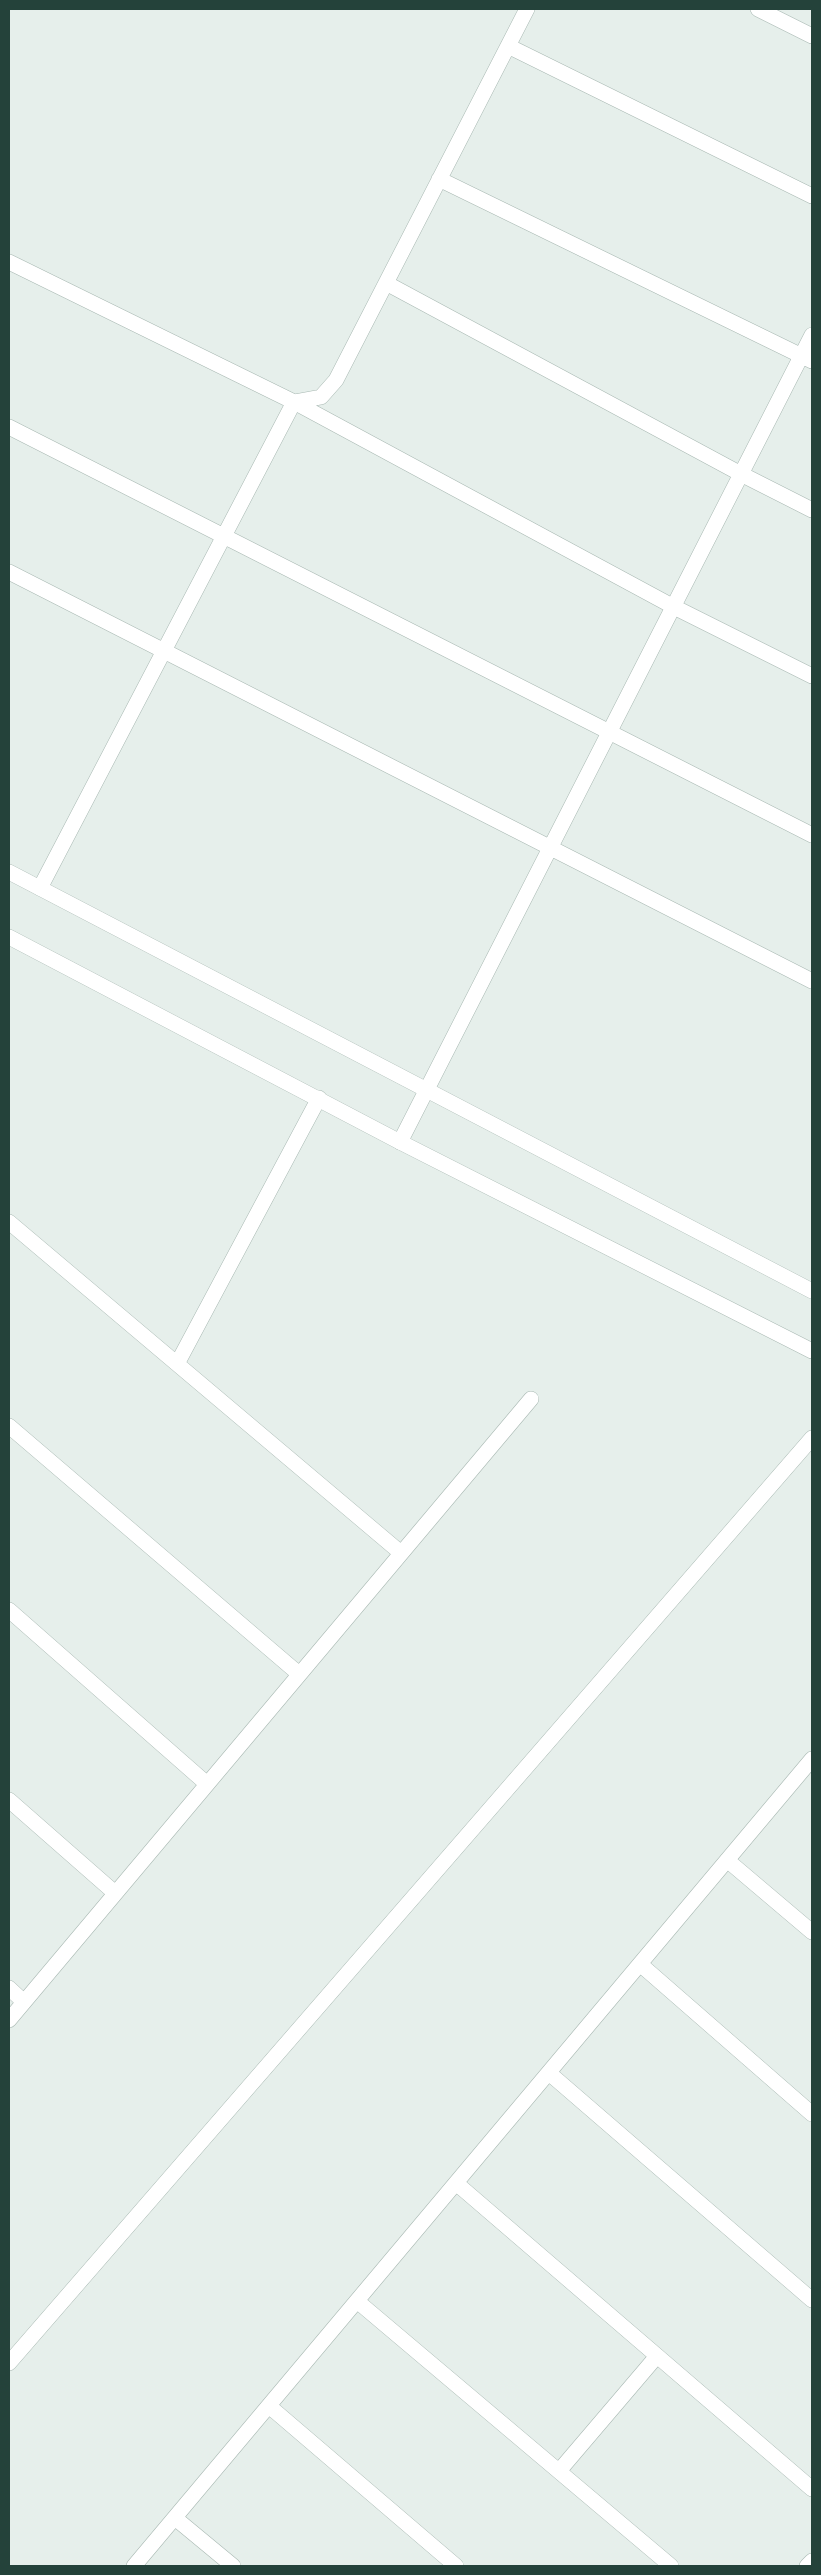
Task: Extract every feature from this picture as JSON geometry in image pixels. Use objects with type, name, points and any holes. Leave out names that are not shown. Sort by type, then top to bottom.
[{"type":"street","points":[[294,402],[321,397],[336,380],[527,9]]},
{"type":"street","points":[[758,9],[812,36]]},
{"type":"street","points":[[508,46],[812,196]]},
{"type":"street","points":[[439,179],[807,358]]},
{"type":"street","points":[[9,262],[294,402],[674,606],[812,676]]},
{"type":"street","points":[[386,283],[741,474],[812,510]]},
{"type":"street","points":[[400,1142],[741,474],[807,358],[812,335]]},
{"type":"street","points":[[40,888],[294,402]]},
{"type":"street","points":[[9,427],[812,835]]},
{"type":"street","points":[[9,572],[812,981]]},
{"type":"street","points":[[9,872],[812,1291]]},
{"type":"street","points":[[9,936],[400,1142],[812,1351]]},
{"type":"street","points":[[177,1364],[319,1098]]},
{"type":"street","points":[[9,1222],[401,1553]]},
{"type":"street","points":[[9,2020],[531,1399]]},
{"type":"street","points":[[9,1426],[299,1674]]},
{"type":"street","points":[[9,2363],[812,1438]]},
{"type":"street","points":[[9,1610],[207,1784]]},
{"type":"street","points":[[134,2566],[812,1759]]},
{"type":"street","points":[[9,1800],[115,1893]]},
{"type":"street","points":[[727,1860],[812,1932]]},
{"type":"street","points":[[640,1964],[812,2114]]},
{"type":"street","points":[[9,1988],[24,2002]]},
{"type":"street","points":[[549,2073],[812,2300]]},
{"type":"street","points":[[456,2183],[812,2489]]},
{"type":"street","points":[[357,2301],[671,2566]]},
{"type":"street","points":[[559,2471],[657,2356]]},
{"type":"street","points":[[269,2406],[456,2566]]},
{"type":"street","points":[[175,2518],[232,2566]]},
{"type":"street","points":[[807,2566],[812,2560]]}]
